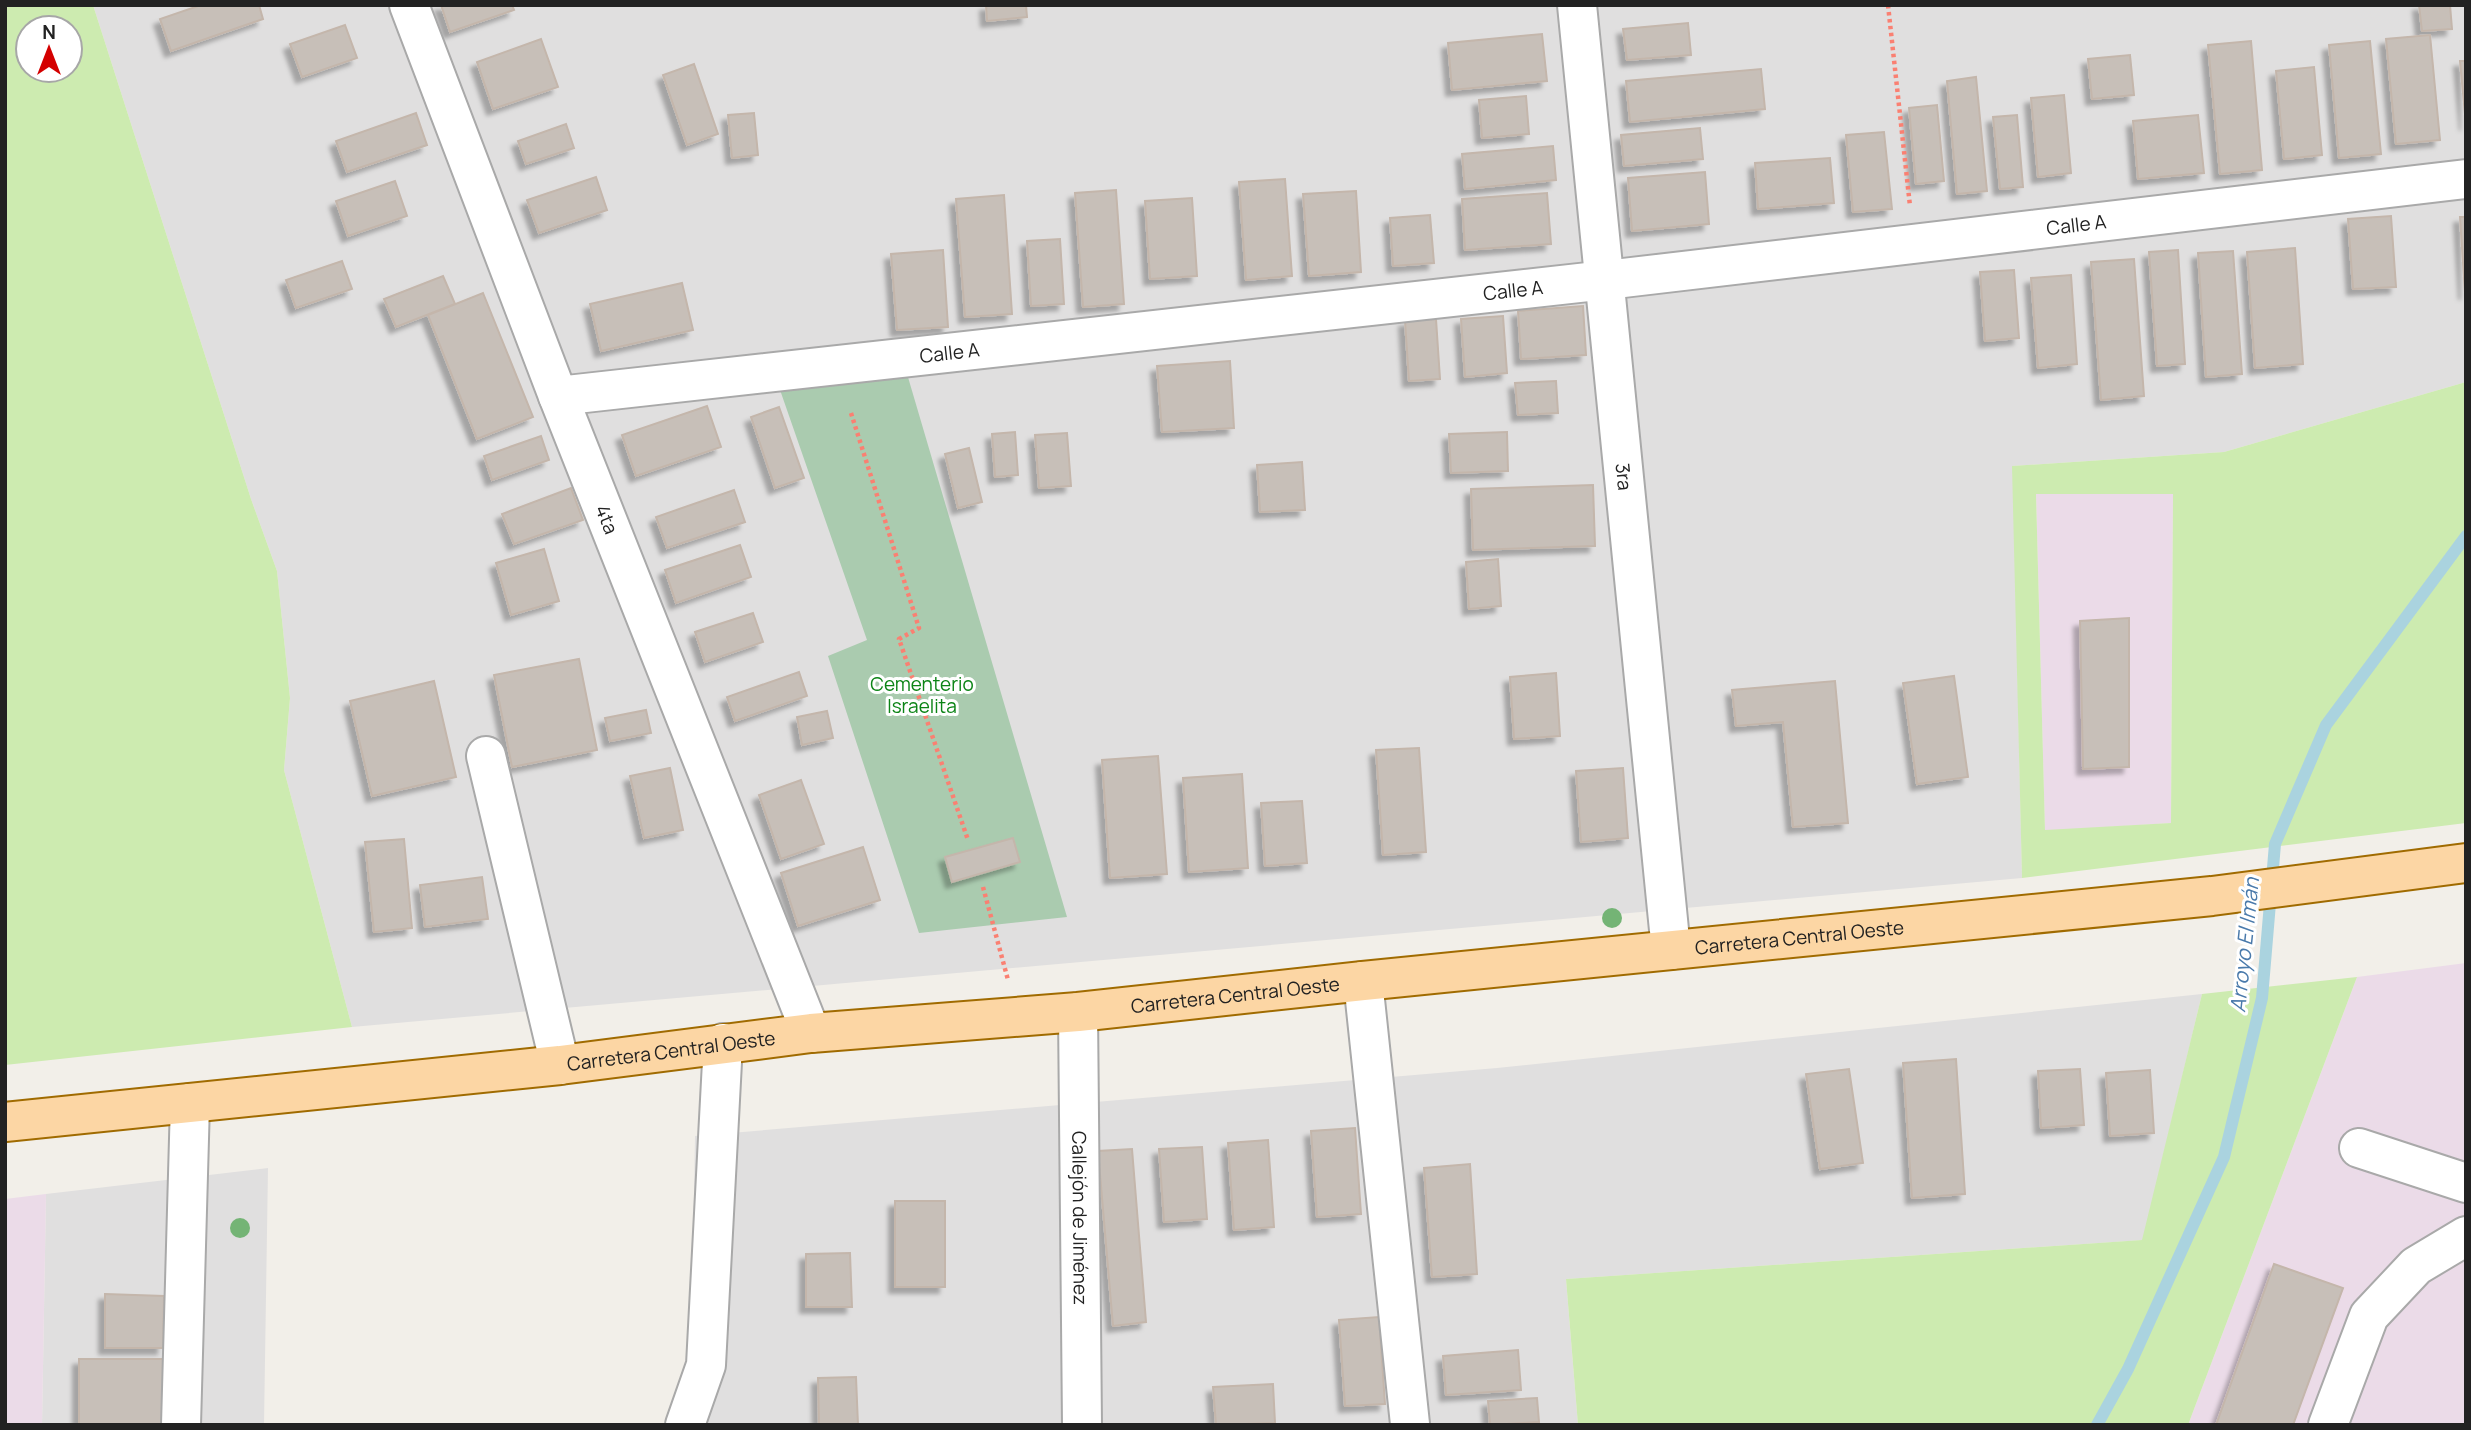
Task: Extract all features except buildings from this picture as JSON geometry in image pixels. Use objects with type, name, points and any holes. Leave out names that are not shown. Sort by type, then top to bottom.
[{"type":"main road","name":"Carretera Central Oeste","points":[[5,1122],[560,1065],[811,1033],[1078,1012],[2212,897],[2466,863]]},
{"type":"street","name":"4ta","points":[[409,5],[558,396],[811,1033]]},
{"type":"street","name":"3ra","points":[[1577,5],[1671,950]]},
{"type":"street","name":"Calle A","points":[[558,396],[1606,280],[2466,178]]},
{"type":"street","points":[[486,756],[560,1065]]},
{"type":"street","points":[[1363,981],[1410,1424]]},
{"type":"street","name":"Callejón de Jiménez","points":[[1078,1012],[1082,1425]]},
{"type":"street","points":[[685,1425],[706,1365],[723,1043]]},
{"type":"street","points":[[181,1425],[190,1103]]},
{"type":"street","points":[[2359,1147],[2466,1183]]},
{"type":"street","points":[[2329,1425],[2369,1316],[2416,1266],[2466,1236]]},
{"type":"path","points":[[1888,5],[1914,243]]},
{"type":"path","points":[[851,413],[919,628],[899,639],[968,840]]},
{"type":"path","points":[[984,887],[1018,1015]]},
{"type":"shaded area","points":[[93,5],[2466,5],[2466,382],[2224,452],[2013,466],[2022,878],[352,1027],[284,770],[290,698],[277,571],[251,499]]},
{"type":"shaded area","points":[[2036,494],[2173,494],[2171,823],[2045,831]]},
{"type":"shaded area","points":[[2466,963],[2466,1425],[2188,1425],[2357,977]]},
{"type":"shaded area","points":[[2202,994],[2143,1240],[1566,1279],[1578,1425],[690,1425],[695,1136],[1497,1068]]},
{"type":"shaded area","points":[[268,1168],[264,1425],[42,1425],[46,1194]]},
{"type":"shaded area","points":[[46,1194],[42,1425],[5,1425],[5,1199]]},
{"type":"green space","points":[[5,5],[93,5],[251,499],[277,571],[290,698],[284,770],[352,1027],[5,1065]]},
{"type":"green space","name":"Cementerio Israelita","points":[[905,367],[1067,917],[919,933],[828,656],[867,640],[779,387]]},
{"type":"green space","points":[[2466,382],[2466,823],[2022,878],[2012,466],[2224,452]],"holes":[[[2036,494],[2173,494],[2171,823],[2045,830]]]},
{"type":"green space","points":[[2357,977],[2188,1425],[1578,1425],[1566,1279],[2142,1240],[2202,994]]},
{"type":"waterway","name":"Arroyo El Imán","points":[[2097,1425],[2128,1369],[2224,1157],[2262,998],[2275,844],[2326,725],[2466,536]]}]
